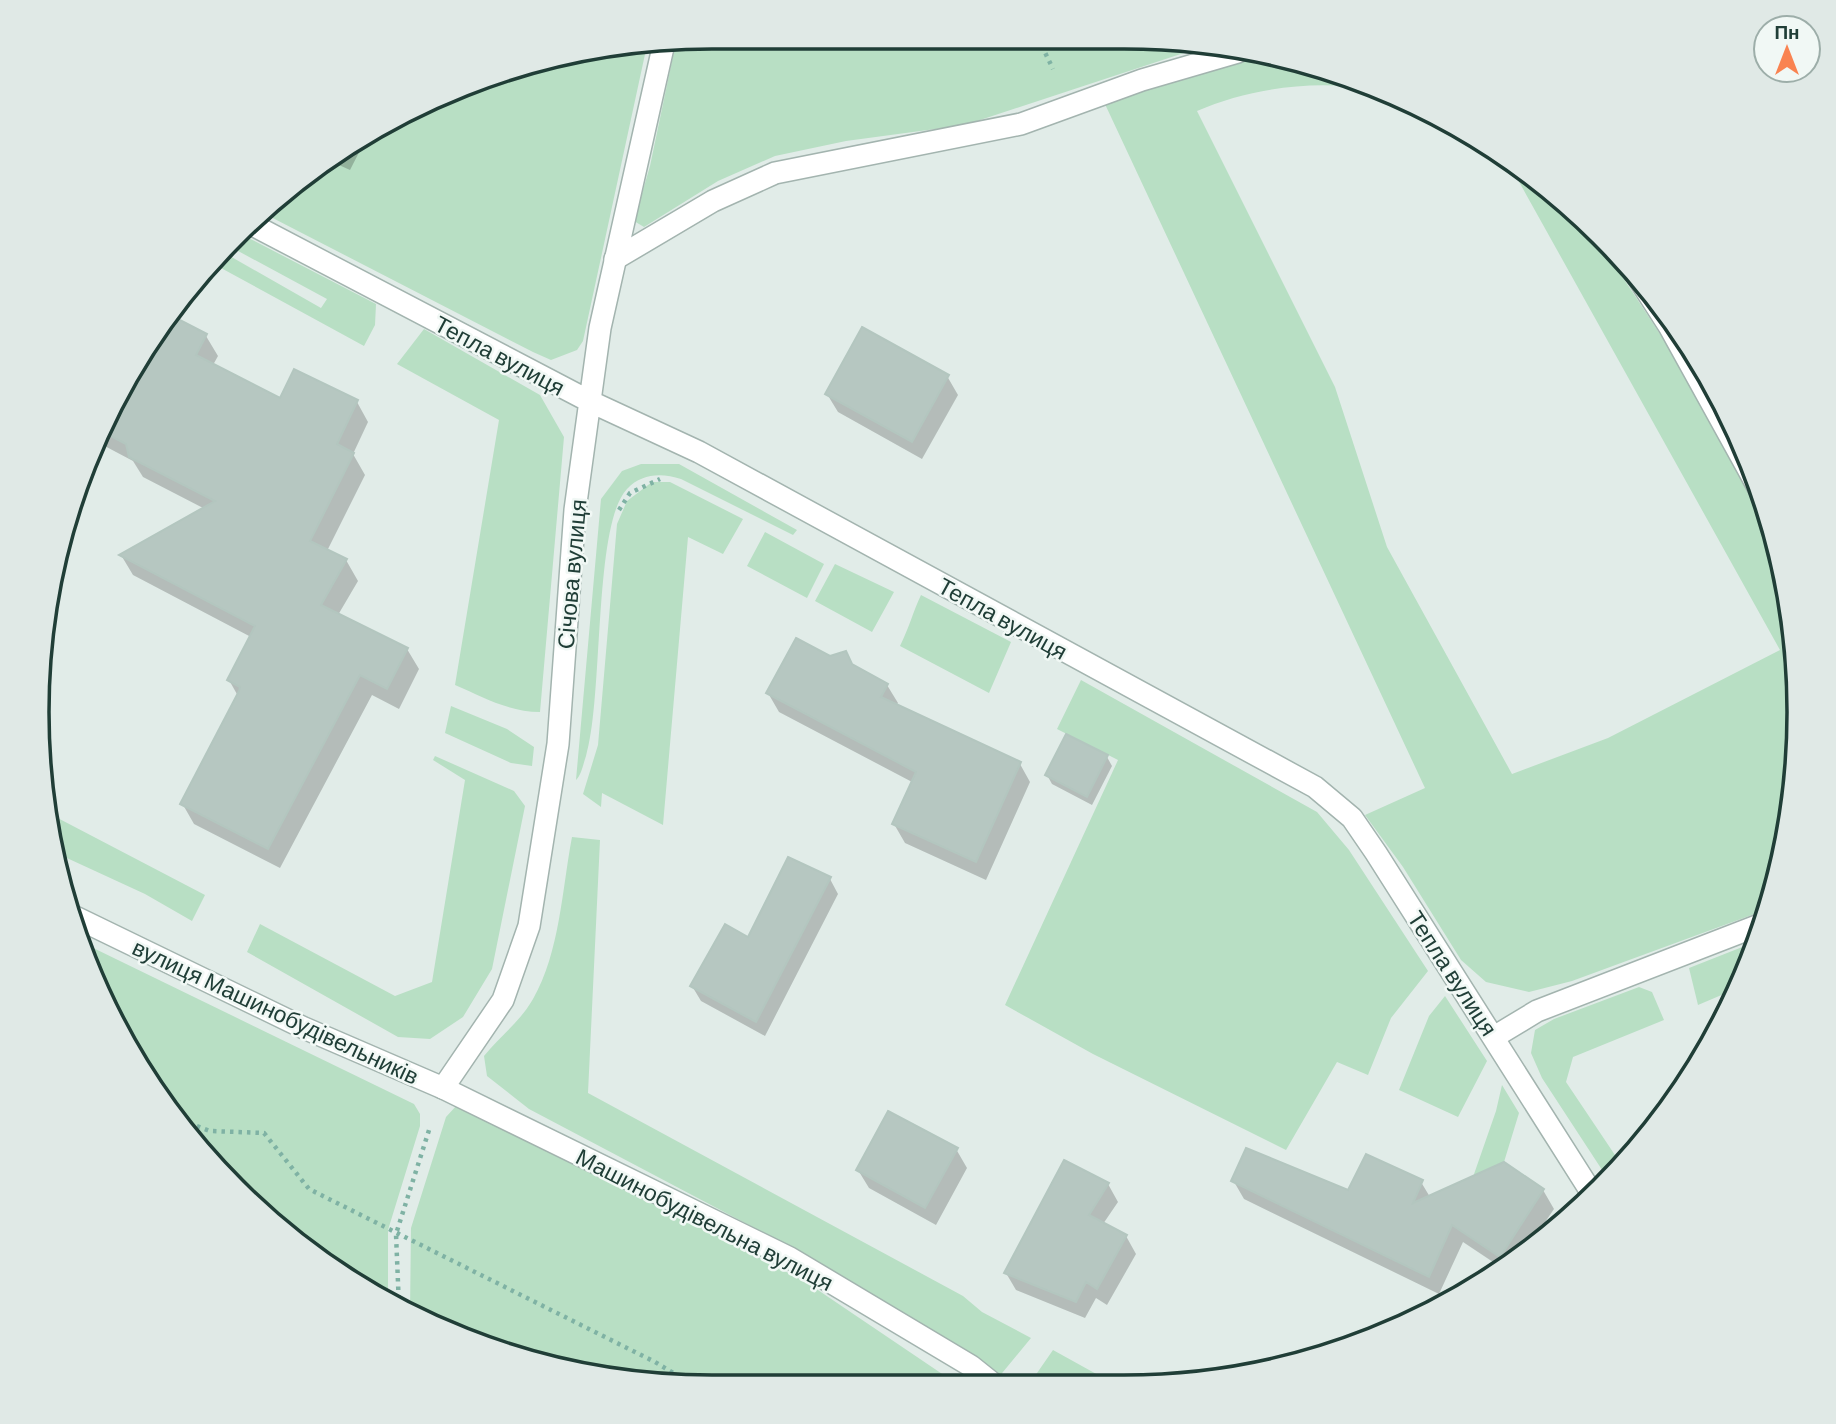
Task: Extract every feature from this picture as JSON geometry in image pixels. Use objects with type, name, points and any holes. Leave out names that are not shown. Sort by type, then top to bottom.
[{"type":"street","name":"Січова вулиця","points":[[443,1088],[503,1000],[529,926],[558,744],[575,510],[589,401],[615,259],[662,51]]},
{"type":"street","points":[[615,259],[713,201],[775,173],[866,153],[958,139],[1021,124],[1142,80],[1222,57]]},
{"type":"street","name":"Тепла вулиця","points":[[259,228],[589,401],[699,452],[1315,788],[1352,818],[1587,1186]]},
{"type":"street","name":"вулиця Машинобудівельників","points":[[83,921],[304,1028],[443,1088]]},
{"type":"street","points":[[1494,1037],[1537,1011],[1751,928]]},
{"type":"street","name":"Машинобудівельна вулиця","points":[[443,1088],[790,1258],[982,1375]]},
{"type":"path","points":[[617,512],[630,493],[647,482],[666,477]]},
{"type":"path","points":[[399,1296],[396,1234],[443,1088]]},
{"type":"path","points":[[193,1125],[210,1131],[264,1133],[309,1189],[675,1374]]},
{"type":"green space","points":[[1124,49],[1186,52],[965,125],[846,141],[775,156],[718,181],[644,227],[634,221],[650,166],[674,50]]},
{"type":"green space","points":[[645,53],[583,341],[577,350],[551,360],[271,217],[308,186],[380,138],[458,99],[540,72]]},
{"type":"green space","points":[[1244,61],[1343,86],[1307,86],[1261,91],[1197,111],[1335,387],[1387,547],[1512,774],[1608,738],[1780,650],[1517,178],[1593,243],[1619,272],[1700,395],[1741,470],[1764,540],[1774,583],[1786,669],[1786,755],[1774,841],[1755,914],[1572,981],[1529,992],[1486,982],[1461,960],[1403,867],[1365,815],[1425,788],[1104,102]]},
{"type":"green space","points":[[249,238],[376,304],[375,325],[364,346],[221,268],[231,257],[321,308],[327,299],[237,250]]},
{"type":"green space","points":[[424,329],[540,395],[564,437],[540,712],[507,707],[455,685],[499,420],[397,364]]},
{"type":"green space","points":[[641,464],[679,464],[797,530],[793,535],[674,477],[646,477],[627,489],[616,508],[609,537],[592,729],[581,772],[576,780],[601,499],[622,471]]},
{"type":"green space","points":[[652,482],[670,482],[743,519],[723,554],[688,537],[663,825],[602,793],[601,807],[583,794],[598,745],[617,524],[627,501]]},
{"type":"green space","points":[[765,532],[824,564],[807,598],[747,566]]},
{"type":"green space","points":[[835,564],[894,592],[872,632],[815,601]]},
{"type":"green space","points":[[921,595],[1011,642],[989,693],[900,646]]},
{"type":"green space","points":[[1081,680],[1317,812],[1349,850],[1428,971],[1391,1018],[1368,1075],[1337,1062],[1286,1150],[1093,1054],[1005,1005],[1118,760],[1057,729]]},
{"type":"green space","points":[[451,706],[507,729],[534,747],[532,766],[511,763],[445,733]]},
{"type":"green space","points":[[435,756],[514,791],[525,806],[492,969],[463,1017],[430,1039],[398,1037],[247,952],[260,924],[395,996],[432,982],[465,780],[433,760]]},
{"type":"green space","points":[[58,818],[205,895],[192,921],[145,894],[66,858]]},
{"type":"green space","points":[[572,837],[600,840],[588,1093],[963,1296],[982,1312],[1031,1338],[1000,1375],[993,1375],[800,1252],[529,1109],[487,1076],[484,1056],[516,1022],[533,999],[549,961],[559,920]]},
{"type":"green space","points":[[1744,946],[1724,994],[1698,1005],[1689,968]]},
{"type":"green space","points":[[92,947],[414,1104],[420,1114],[420,1126],[388,1230],[388,1290],[308,1238],[243,1181],[186,1116],[161,1080],[117,1005]]},
{"type":"green space","points":[[1639,987],[1652,992],[1664,1020],[1573,1057],[1566,1082],[1616,1156],[1602,1171],[1542,1078],[1531,1053],[1535,1030],[1554,1019]]},
{"type":"green space","points":[[1445,996],[1487,1061],[1458,1117],[1399,1090],[1429,1016]]},
{"type":"green space","points":[[1502,1085],[1519,1113],[1504,1162],[1473,1177],[1496,1111]]},
{"type":"green space","points":[[457,1105],[646,1197],[809,1284],[944,1375],[712,1375],[625,1369],[583,1362],[499,1340],[419,1307],[410,1302],[411,1228],[446,1117]]},
{"type":"green space","points":[[1053,1350],[1098,1375],[1036,1375]]},
{"type":"building","points":[[178,319],[207,334],[196,355],[280,398],[294,369],[358,400],[337,444],[354,453],[310,541],[347,559],[321,605],[408,648],[387,689],[360,675],[268,849],[180,804],[239,691],[240,687],[227,680],[255,626],[119,555],[215,501],[129,457],[126,444],[109,435],[138,380]]},
{"type":"building","points":[[862,327],[949,375],[912,442],[825,394]]},
{"type":"building","points":[[796,638],[830,656],[846,651],[852,664],[888,684],[881,697],[1021,762],[976,862],[892,824],[916,772],[766,693]]},
{"type":"building","points":[[1066,734],[1108,755],[1087,797],[1045,775]]},
{"type":"building","points":[[788,857],[831,877],[756,1022],[690,986],[725,924],[748,937]]},
{"type":"building","points":[[888,1111],[958,1148],[925,1208],[856,1170]]},
{"type":"building","points":[[1246,1148],[1348,1190],[1366,1154],[1423,1180],[1413,1203],[1504,1162],[1544,1189],[1500,1257],[1452,1225],[1429,1277],[1231,1181]]},
{"type":"building","points":[[1064,1160],[1109,1183],[1089,1215],[1127,1235],[1097,1289],[1086,1282],[1076,1302],[1004,1273]]}]
